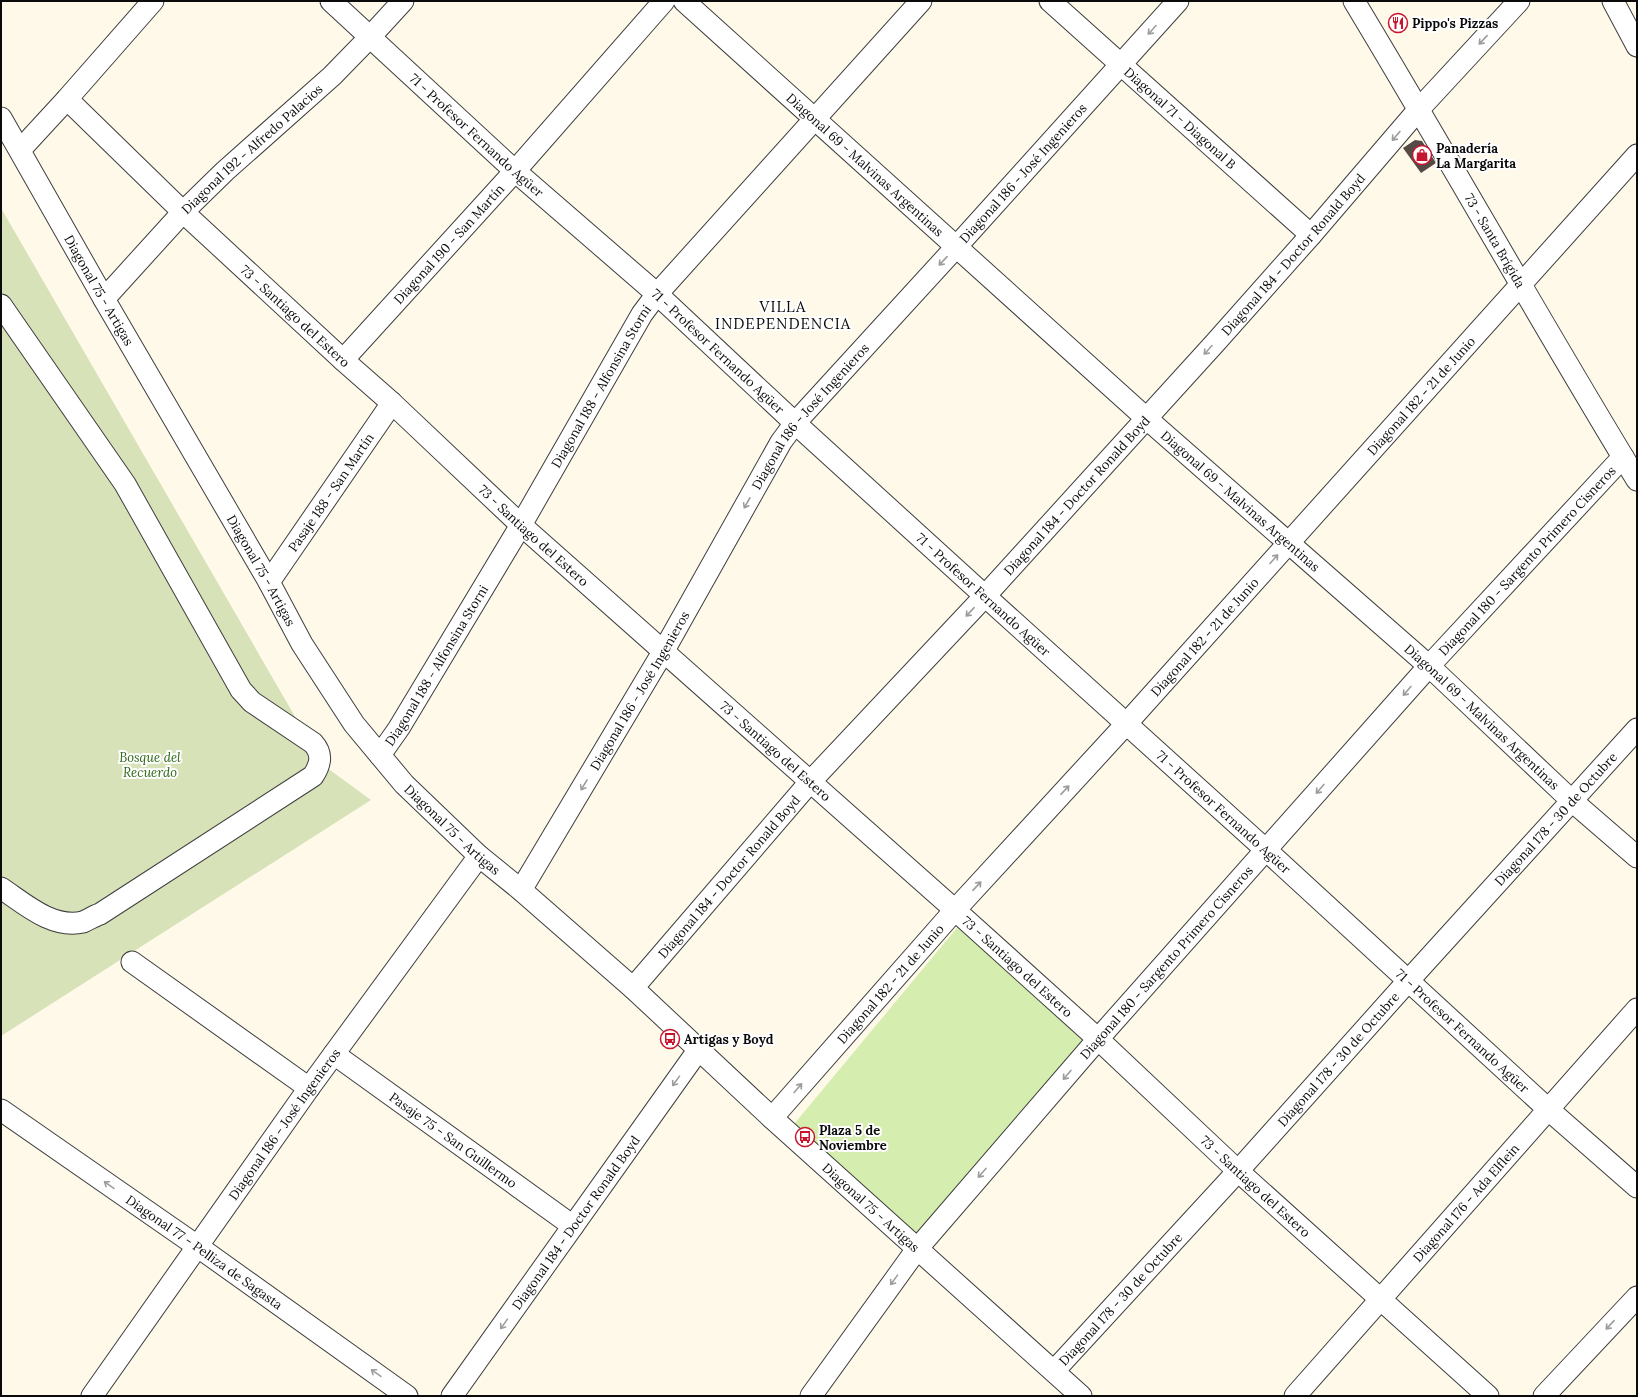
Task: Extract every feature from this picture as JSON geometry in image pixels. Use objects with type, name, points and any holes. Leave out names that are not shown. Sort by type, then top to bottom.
[{"type":"street","points":[[20,150],[68,99],[153,1]]},
{"type":"street","name":"71 - Profesor Fernando Agüer","points":[[331,1],[515,171],[657,294],[795,423],[1127,723],[1549,1110],[1637,1187]]},
{"type":"street","name":"Diagonal 192 - Alfredo Palacios","points":[[104,299],[183,212],[225,171],[332,76],[370,38],[403,1]]},
{"type":"street","name":"Diagonal 190 - San Martín","points":[[343,360],[515,171],[664,1]]},
{"type":"street","name":"Diagonal 69 - Malvinas Argentinas","points":[[684,1],[1146,418],[1290,542],[1429,666],[1571,800],[1637,857]]},
{"type":"street","name":"Diagonal 188 - Alfonsina Storni","points":[[380,755],[399,728],[521,525],[642,314],[657,294],[921,1]]},
{"type":"street","name":"Diagonal 71 - Diagonal B","points":[[1050,1],[1311,235]]},
{"type":"street","name":"Diagonal 186 - José Ingenieros","points":[[521,890],[663,652],[781,442],[795,423],[1178,1]]},
{"type":"street","name":"73 - Santa Brígida","points":[[1354,1],[1637,480]]},
{"type":"street","name":"Diagonal 184 - Doctor Ronald Boyd","points":[[633,988],[810,782],[985,596],[1311,235],[1419,109],[1519,1]]},
{"type":"street","points":[[1613,1],[1637,46]]},
{"type":"street","name":"73 - Santiago del Estero","points":[[68,99],[183,212],[343,360],[392,402],[521,525],[955,910],[1098,1039],[1238,1171],[1381,1298],[1488,1396]]},
{"type":"street","name":"Diagonal 75 - Artigas","points":[[1,118],[104,299],[269,582],[302,644],[354,724],[404,784],[480,856],[633,988],[772,1118],[1081,1396]]},
{"type":"street","name":"Diagonal 182 - 21 de Junio","points":[[772,1118],[955,910],[1127,723],[1637,155]]},
{"type":"street","points":[[1,304],[125,484],[241,690],[252,702],[313,743],[319,749],[321,761],[313,776],[100,914],[83,922],[65,923],[44,917],[1,888]]},
{"type":"street","name":"Pasaje 188 - San Martín","points":[[269,582],[392,402]]},
{"type":"street","name":"Diagonal 180 - Sargento Primero Cisneros","points":[[811,1396],[917,1249],[1098,1039],[1429,666],[1623,457]]},
{"type":"street","name":"Diagonal 178 - 30 de Octubre","points":[[1054,1372],[1238,1171],[1408,980],[1637,728]]},
{"type":"street","name":"Diagonal 186 - José Ingenieros","points":[[92,1396],[309,1088],[480,856]]},
{"type":"street","points":[[132,962],[309,1088]]},
{"type":"street","name":"Diagonal 176 - Ada Elflein","points":[[1295,1396],[1637,1009]]},
{"type":"street","name":"Diagonal 184 - Doctor Ronald Boyd","points":[[452,1396],[699,1049]]},
{"type":"street","name":"Pasaje 75 - San Guillermo","points":[[334,1054],[573,1226]]},
{"type":"street","name":"Diagonal 77 - Pelliza de Sagasta","points":[[1,1110],[197,1246],[407,1396]]},
{"type":"street","points":[[1544,1396],[1637,1297]]},
{"type":"green space","name":"Bosque del Recuerdo","points":[[1,208],[323,765],[371,800],[1,1036]]},
{"type":"green space","points":[[961,923],[1090,1039],[915,1240],[790,1129]]},
{"type":"building","points":[[1415,140],[1422,141],[1436,163],[1421,173],[1403,148]]},
{"type":"place","name":"Pippo's Pizzas","points":[[1398,23]]},
{"type":"place","name":"Panadería La Margarita","points":[[1422,155]]},
{"type":"place","name":"Artigas y Boyd","points":[[670,1039]]},
{"type":"place","name":"Plaza 5 de Noviembre","points":[[805,1137]]},
{"type":"district","name":"VILLA INDEPENDENCIA","points":[[783,314]]}]
